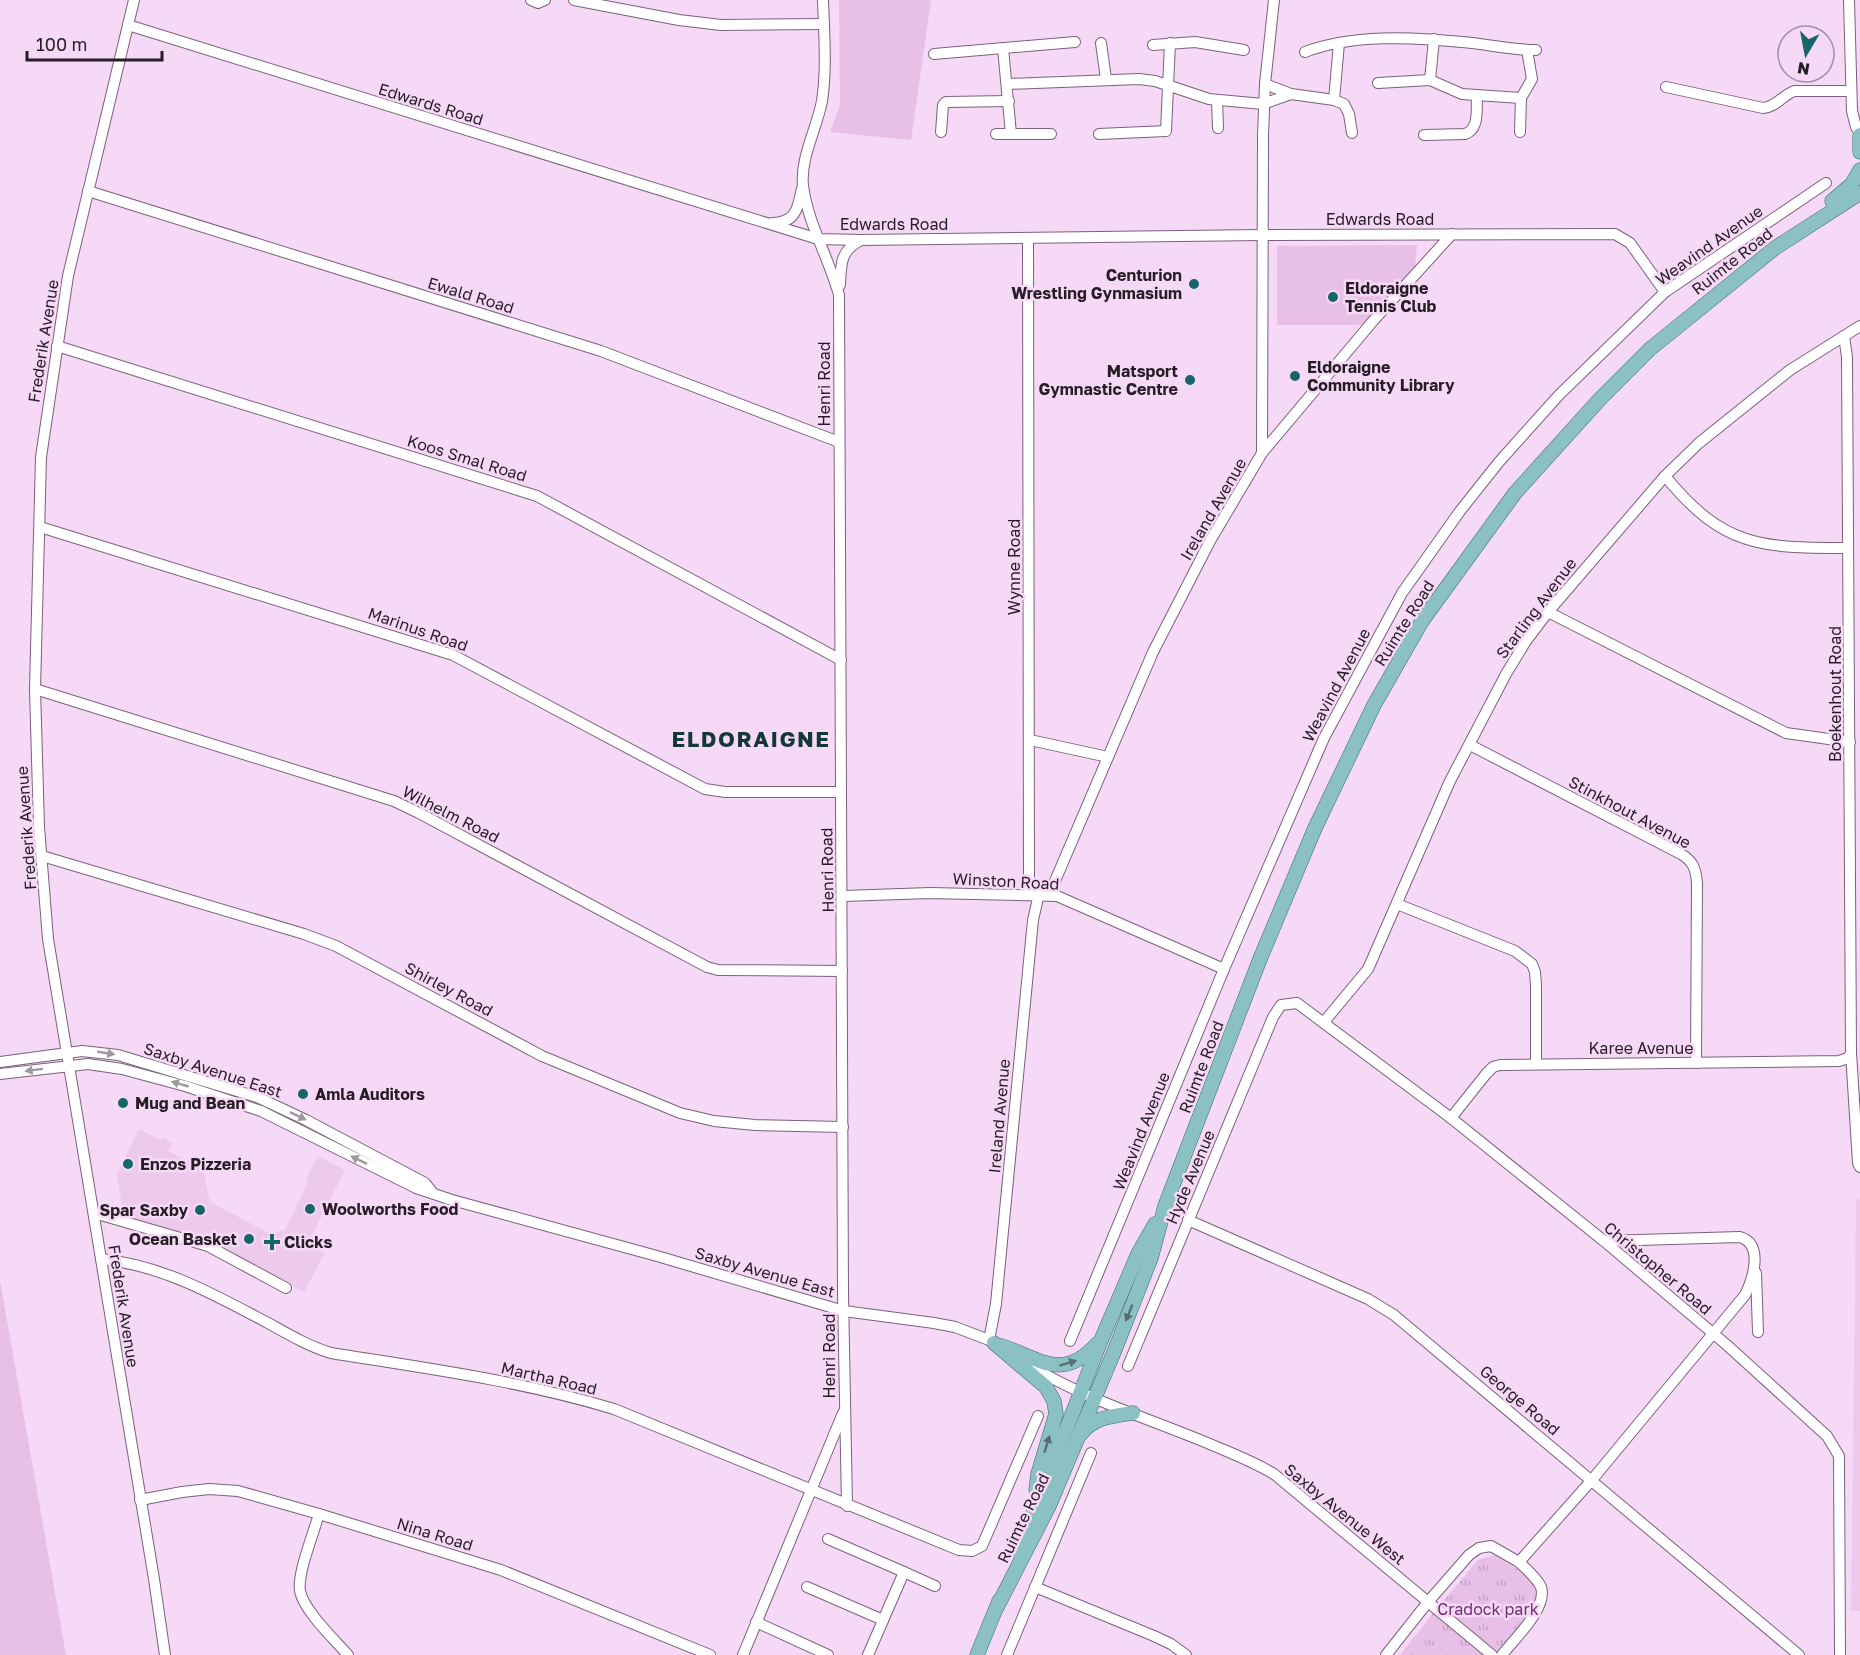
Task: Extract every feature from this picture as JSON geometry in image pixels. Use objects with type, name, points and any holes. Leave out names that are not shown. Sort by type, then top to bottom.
[{"type":"main road","points":[[1860,134],[1860,152]]},
{"type":"main road","points":[[1775,248],[1794,229],[1844,193],[1860,170]]},
{"type":"main road","name":"Ruimte Road","points":[[977,1655],[1037,1501],[1151,1258],[1165,1206],[1260,959],[1315,828],[1374,705],[1422,621],[1515,494],[1600,399],[1650,349],[1775,248],[1860,193]]},
{"type":"main road","name":"Ruimte Road","points":[[997,1607],[1049,1506],[1073,1447],[1102,1338],[1138,1254],[1165,1206]]},
{"type":"main road","points":[[991,1342],[1046,1364],[1062,1366],[1089,1353],[1102,1338]]},
{"type":"main road","points":[[991,1342],[1046,1387],[1055,1405],[1054,1422],[1035,1489],[1037,1501]]},
{"type":"main road","points":[[1073,1447],[1084,1430],[1093,1423],[1102,1418],[1132,1413]]},
{"type":"street","name":"Frederik Avenue","points":[[134,0],[68,276],[57,346],[41,457],[34,689],[36,776],[48,939],[165,1655]]},
{"type":"street","points":[[531,0],[538,3],[545,0]]},
{"type":"street","points":[[574,0],[680,20],[721,25],[824,24]]},
{"type":"street","points":[[766,224],[783,223],[793,216],[799,202],[806,159],[822,100],[823,0]]},
{"type":"street","name":"Ireland Avenue","points":[[991,1342],[999,1283],[1033,920],[1039,894],[1108,757],[1153,652],[1210,541],[1262,453],[1263,104],[1274,0]]},
{"type":"street","points":[[1849,0],[1850,91],[1852,111],[1860,134]]},
{"type":"street","name":"Edwards Road","points":[[128,25],[818,239],[1615,234],[1630,243],[1665,292]]},
{"type":"street","points":[[1305,52],[1339,43],[1386,38],[1434,39],[1531,50],[1532,79],[1521,98],[1520,132]]},
{"type":"street","points":[[1430,80],[1434,39]]},
{"type":"street","points":[[934,54],[1075,42]]},
{"type":"street","points":[[1153,45],[1195,42],[1244,50]]},
{"type":"street","points":[[1098,134],[1167,131],[1170,43]]},
{"type":"street","points":[[1334,100],[1339,43]]},
{"type":"street","points":[[1101,44],[1106,79]]},
{"type":"street","points":[[1003,48],[1011,134]]},
{"type":"street","points":[[1007,84],[1139,79],[1168,85],[1200,97],[1263,104],[1291,94]]},
{"type":"street","points":[[1378,83],[1430,80],[1456,93],[1521,98]]},
{"type":"street","points":[[1265,84],[1291,94],[1334,100],[1344,104],[1348,108],[1352,133]]},
{"type":"street","points":[[1665,87],[1763,108],[1771,107],[1794,91],[1850,91]]},
{"type":"street","points":[[1424,135],[1471,132],[1475,126],[1477,96]]},
{"type":"street","points":[[1217,100],[1218,128]]},
{"type":"street","points":[[941,132],[943,105],[946,102],[1009,101]]},
{"type":"street","points":[[996,134],[1051,134]]},
{"type":"street","name":"Weavind Avenue","points":[[1070,1341],[1224,969],[1324,738],[1402,593],[1460,511],[1499,462],[1559,395],[1665,292],[1826,183]]},
{"type":"street","name":"Henri Road","points":[[803,184],[818,239],[827,257],[839,295],[847,1506]]},
{"type":"street","name":"Ewald Road","points":[[88,191],[601,351],[839,442]]},
{"type":"street","points":[[1262,453],[1373,321],[1452,234]]},
{"type":"street","name":"Wynne Road","points":[[1028,239],[1028,655],[1030,740],[1039,894]]},
{"type":"street","points":[[839,295],[843,256],[850,246],[861,240]]},
{"type":"street","name":"Starling Avenue","points":[[1324,1022],[1368,969],[1431,820],[1506,674],[1548,612],[1605,543],[1665,476],[1699,443],[1736,411],[1790,370],[1860,326]]},
{"type":"street","name":"Boekenhout Road","points":[[1844,336],[1847,357],[1847,548],[1855,625],[1850,742],[1856,992],[1851,1053],[1860,1167]]},
{"type":"street","name":"Koos Smal Road","points":[[57,346],[537,496],[841,660]]},
{"type":"street","points":[[1665,476],[1701,516],[1746,540],[1786,547],[1847,548]]},
{"type":"street","name":"Marinus Road","points":[[40,527],[453,655],[705,789],[725,792],[841,792]]},
{"type":"street","points":[[1548,612],[1786,733],[1850,742]]},
{"type":"street","name":"Wilhelm Road","points":[[34,689],[394,801],[707,967],[718,970],[842,971]]},
{"type":"street","points":[[1030,740],[1108,757]]},
{"type":"street","name":"Stinkhout Avenue","points":[[1470,745],[1681,854],[1692,862],[1697,874],[1696,1063]]},
{"type":"street","name":"Shirley Road","points":[[42,856],[304,934],[336,946],[542,1056],[680,1113],[714,1121],[755,1125],[843,1127]]},
{"type":"street","name":"Winston Road","points":[[843,896],[930,893],[1039,894],[1069,900],[1224,969]]},
{"type":"street","points":[[1397,904],[1515,951],[1532,964],[1536,985],[1536,1064]]},
{"type":"street","name":"Christopher Road","points":[[1285,1004],[1293,1002],[1301,1004],[1451,1118],[1604,1241],[1827,1436],[1839,1456],[1840,1655]]},
{"type":"street","name":"Hyde Avenue","points":[[1128,1366],[1273,1017],[1281,1005],[1285,1004]]},
{"type":"street","name":"Saxby Avenue East","points":[[0,1062],[98,1051],[118,1055],[257,1097],[406,1173],[424,1183],[432,1192]]},
{"type":"street","name":"Karee Avenue","points":[[1451,1118],[1493,1068],[1505,1065],[1839,1061],[1848,1058],[1851,1053]]},
{"type":"street","name":"Saxby Avenue East","points":[[0,1074],[88,1064],[122,1069],[185,1086],[261,1111],[416,1188],[844,1311],[934,1323],[991,1342],[1047,1377],[1087,1396]]},
{"type":"street","points":[[94,1213],[208,1246],[286,1288]]},
{"type":"street","name":"George Road","points":[[1188,1220],[1383,1307],[1403,1321],[1799,1655]]},
{"type":"street","points":[[1604,1241],[1735,1236],[1745,1238],[1752,1247],[1758,1286],[1758,1332]]},
{"type":"street","points":[[1519,1562],[1591,1481],[1745,1295],[1752,1277],[1754,1258]]},
{"type":"street","name":"Martha Road","points":[[101,1259],[145,1268],[194,1284],[321,1350],[507,1383],[614,1409],[958,1550],[972,1551],[982,1546],[1038,1416]]},
{"type":"street","name":"Saxby Avenue West","points":[[1087,1396],[1242,1458],[1274,1474],[1492,1655]]},
{"type":"street","points":[[743,1655],[845,1410]]},
{"type":"street","points":[[1007,1655],[1091,1453]]},
{"type":"street","name":"Nina Road","points":[[140,1500],[209,1489],[230,1490],[319,1514],[501,1570],[711,1655]]},
{"type":"street","points":[[319,1514],[303,1570],[300,1591],[309,1609],[348,1655]]},
{"type":"street","points":[[828,1539],[935,1586]]},
{"type":"street","points":[[1386,1655],[1469,1555],[1479,1548],[1491,1546],[1519,1562],[1540,1584],[1543,1597],[1539,1609],[1502,1655]]},
{"type":"street","points":[[868,1655],[904,1572]]},
{"type":"street","points":[[807,1587],[883,1620]]},
{"type":"street","points":[[1035,1587],[1154,1636],[1171,1644],[1186,1655]]},
{"type":"street","points":[[756,1622],[828,1655]]},
{"type":"shaded area","points":[[139,1129],[173,1143],[169,1151],[203,1169],[210,1202],[271,1234],[285,1230],[309,1180],[306,1178],[318,1156],[345,1170],[308,1243],[325,1253],[304,1292],[212,1244],[124,1218],[117,1174]]},
{"type":"shaded area","points":[[1856,1199],[1860,1200],[1860,1611],[1851,1611]]},
{"type":"green space","points":[[839,0],[931,0],[911,140],[830,132],[840,105]]},
{"type":"green space","name":"Eldoraigne Tennis Club","points":[[1417,245],[1415,268],[1365,325],[1277,325],[1277,246]]},
{"type":"green space","points":[[0,1281],[66,1655],[0,1655]]},
{"type":"green space","name":"Cradock park","points":[[1494,1555],[1516,1568],[1530,1580],[1537,1590],[1538,1601],[1525,1624],[1500,1655],[1400,1655],[1478,1560]]},
{"type":"place","name":"Centurion Wrestling Gynmasium","points":[[1194,284]]},
{"type":"place","name":"Eldoraigne Tennis Club","points":[[1333,297]]},
{"type":"place","name":"Eldoraigne Community Library","points":[[1295,376]]},
{"type":"place","name":"Matsport Gymnastic Centre","points":[[1190,380]]},
{"type":"place","name":"Amla Auditors","points":[[303,1094]]},
{"type":"place","name":"Mug and Bean","points":[[123,1103]]},
{"type":"place","name":"Enzos Pizzeria","points":[[128,1164]]},
{"type":"place","name":"Woolworths Food","points":[[310,1209]]},
{"type":"place","name":"Spar Saxby","points":[[200,1210]]},
{"type":"place","name":"Ocean Basket","points":[[249,1239]]},
{"type":"place","name":"Clicks","points":[[272,1242]]},
{"type":"district","name":"ELDORAIGNE","points":[[751,738]]}]
